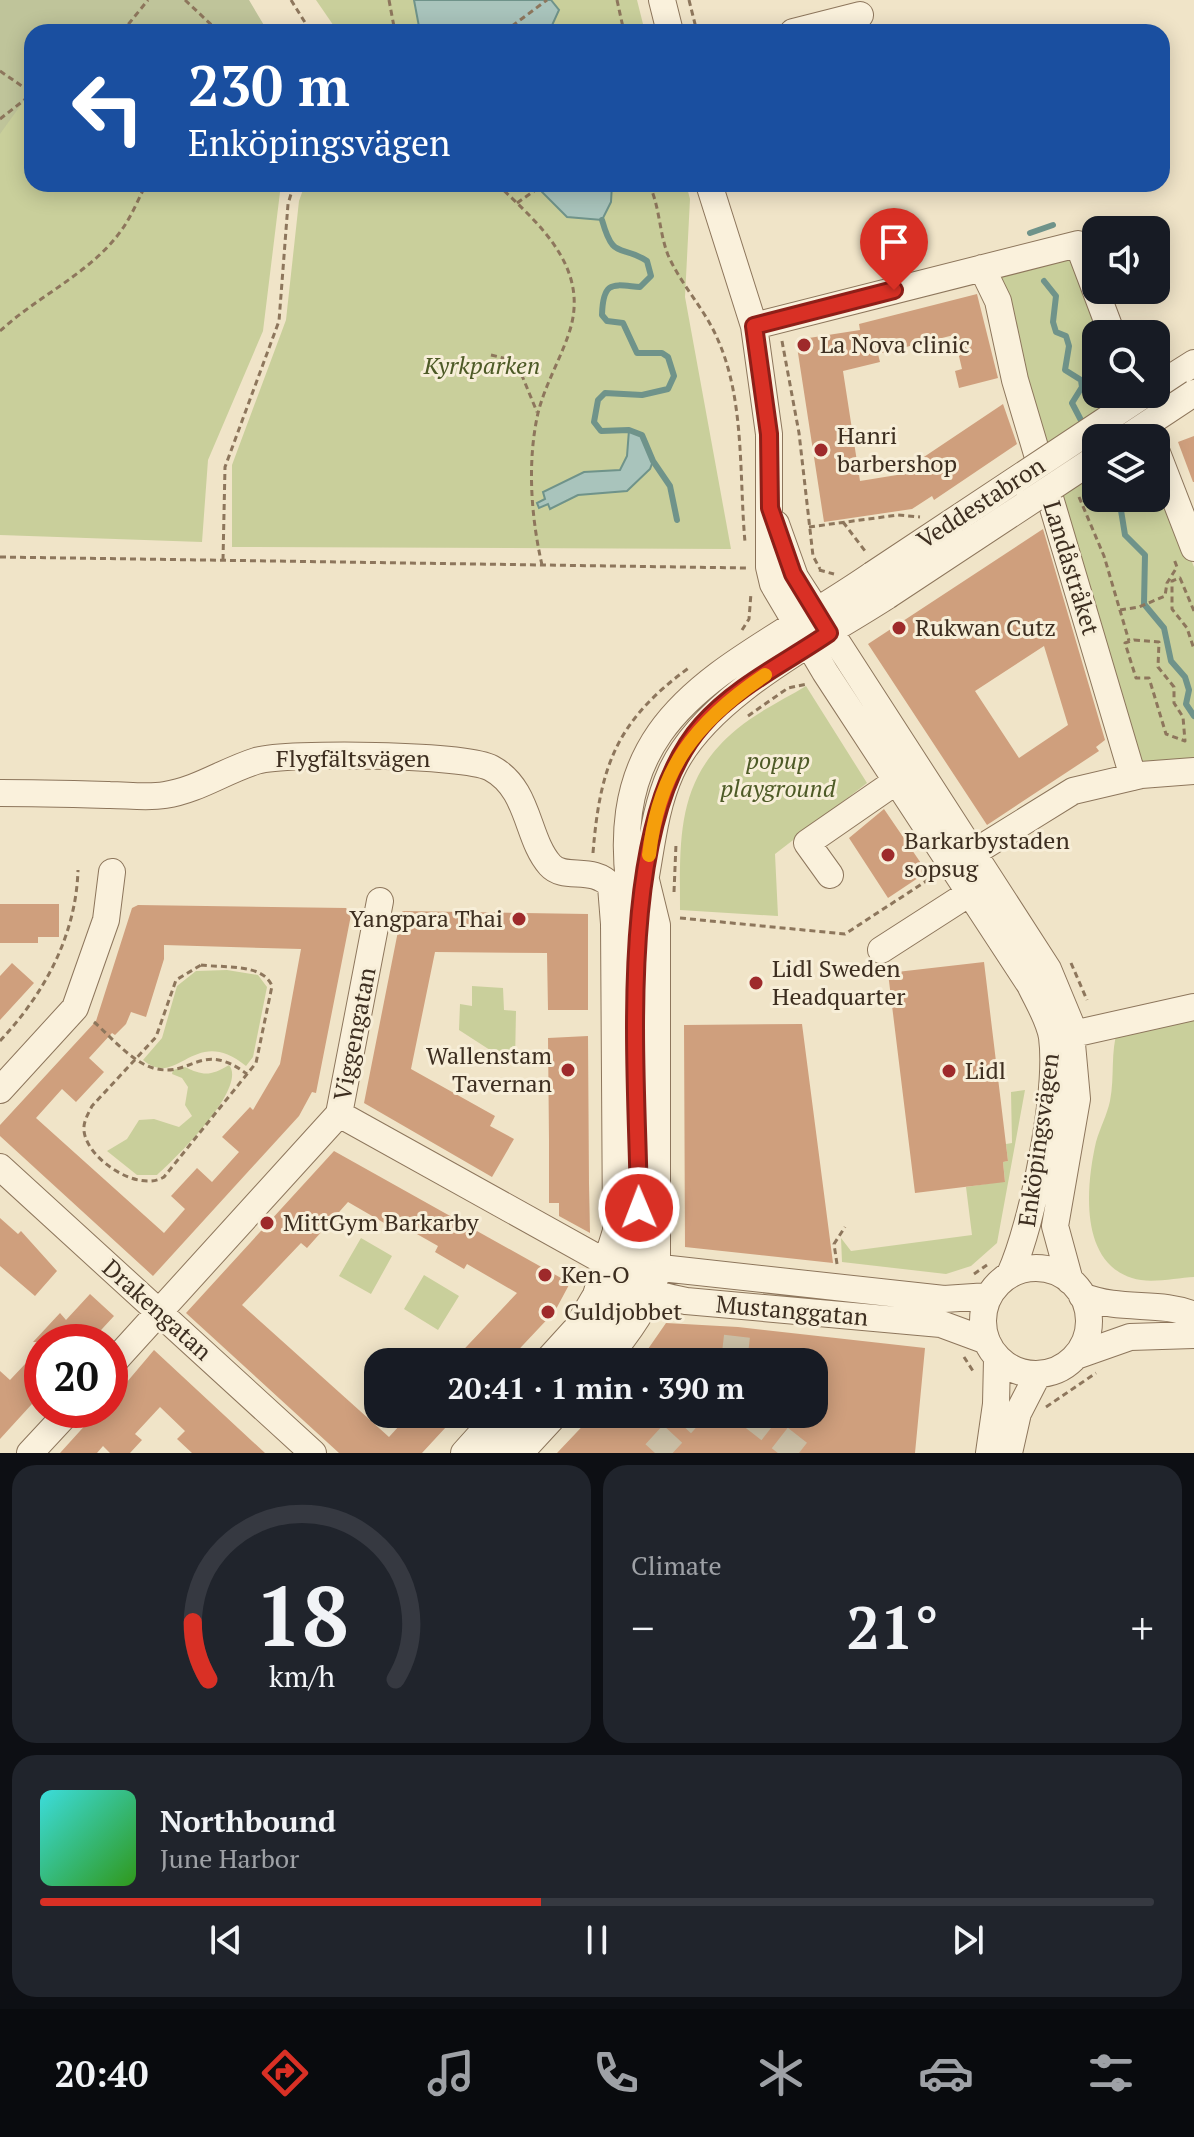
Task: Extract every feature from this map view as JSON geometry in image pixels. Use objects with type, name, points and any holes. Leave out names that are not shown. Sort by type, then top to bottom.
[{"type":"street","points":[[662,0],[668,24]]},
{"type":"street","points":[[825,24],[860,15]]},
{"type":"street","name":"Enköpingsvägen","points":[[712,192],[754,326],[769,434],[770,508],[813,629],[898,780],[973,890],[1048,969],[1077,1099],[1055,1226],[1076,1289]]},
{"type":"street","points":[[754,326],[1078,244],[1107,320]]},
{"type":"street","name":"Landåstråket","points":[[982,268],[998,301],[1015,380],[1133,777]]},
{"type":"street","points":[[1170,378],[1194,363]]},
{"type":"street","points":[[1147,424],[1194,393]]},
{"type":"street","name":"Veddestabron","points":[[636,880],[664,791],[688,743],[728,700],[875,574],[1124,408]]},
{"type":"street","name":"Veddestabron","points":[[875,574],[1082,465]]},
{"type":"street","points":[[1170,502],[1185,558]]},
{"type":"street","name":"Enköpingsvägen","points":[[813,629],[973,853],[973,890]]},
{"type":"street","name":"Flygfältsvägen","points":[[0,793],[162,796],[195,789],[254,762],[303,754],[450,759],[480,763],[493,768],[514,787],[548,863],[561,871],[596,875],[611,886],[625,924]]},
{"type":"street","points":[[973,853],[1073,791],[1133,777],[1194,771]]},
{"type":"street","points":[[830,875],[807,843],[898,780]]},
{"type":"street","points":[[0,1090],[75,1008],[106,920],[112,872]]},
{"type":"street","points":[[615,1348],[624,1336],[634,1275],[639,1208],[625,924],[636,880]]},
{"type":"street","points":[[588,1348],[607,1324],[634,1275],[657,925],[636,880]]},
{"type":"street","points":[[881,950],[973,890]]},
{"type":"street","name":"Viggengatan","points":[[128,1347],[339,1114],[380,901]]},
{"type":"street","points":[[1062,1036],[1194,1007]]},
{"type":"street","name":"Enköpingsvägen","points":[[1001,1268],[1029,1226],[1051,1085],[1062,1036]]},
{"type":"street","name":"Mustanggatan","points":[[339,1114],[634,1275],[739,1316],[941,1324],[992,1350]]},
{"type":"street","name":"Drakengatan","points":[[0,1167],[313,1453]]},
{"type":"street","points":[[989,1453],[996,1404],[992,1350],[983,1323],[989,1296],[1001,1268],[1043,1269],[1107,1305],[1170,1308],[1194,1315]]},
{"type":"street","points":[[559,1348],[576,1329],[596,1295],[634,1275]]},
{"type":"street","name":"Mustanggatan","points":[[634,1275],[744,1278],[944,1299],[989,1296]]},
{"type":"street","points":[[739,1316],[744,1278]]},
{"type":"street","points":[[1076,1289],[1088,1329],[1076,1356]]},
{"type":"street","points":[[992,1350],[1016,1371],[1038,1374],[1060,1369],[1076,1356],[1130,1337],[1194,1335]]},
{"type":"street","points":[[1009,1453],[1018,1413],[1038,1374]]},
{"type":"street","points":[[30,1453],[53,1428]]},
{"type":"street","points":[[464,1453],[486,1428]]},
{"type":"street","points":[[494,1453],[517,1428]]},
{"type":"street","points":[[520,1453],[543,1428]]},
{"type":"path","points":[[185,0],[210,24]]},
{"type":"path","points":[[291,0],[306,24]]},
{"type":"path","points":[[389,0],[394,24]]},
{"type":"path","points":[[515,24],[547,0]]},
{"type":"path","points":[[617,0],[622,24]]},
{"type":"path","points":[[689,0],[695,24]]},
{"type":"path","points":[[128,24],[145,1]]},
{"type":"path","points":[[0,71],[24,88]]},
{"type":"path","points":[[0,119],[24,100]]},
{"type":"path","points":[[0,331],[23,310],[86,267],[123,229],[142,192]]},
{"type":"path","points":[[223,560],[225,467],[279,321],[288,204],[292,192]]},
{"type":"path","points":[[505,192],[558,246],[573,286],[570,331],[538,414],[531,478],[542,565]]},
{"type":"path","points":[[517,203],[533,192]]},
{"type":"path","points":[[653,192],[666,250],[718,340],[728,369],[739,445],[746,553]]},
{"type":"path","points":[[491,355],[516,361],[538,414]]},
{"type":"path","points":[[786,360],[799,433],[813,556],[820,569],[834,574]]},
{"type":"path","points":[[1078,494],[1130,642]]},
{"type":"path","points":[[808,527],[898,515],[920,517]]},
{"type":"path","points":[[843,522],[875,574]]},
{"type":"path","points":[[0,557],[747,568],[749,580]]},
{"type":"path","points":[[1120,610],[1149,604],[1165,596],[1167,583],[1185,558]]},
{"type":"path","points":[[1194,611],[1180,578],[1172,581],[1172,609],[1187,628],[1194,649]]},
{"type":"path","points":[[747,625],[753,601],[750,591]]},
{"type":"path","points":[[1130,642],[1159,642],[1158,667],[1174,687],[1174,703],[1183,717],[1185,741],[1166,734],[1149,678],[1136,678],[1125,643],[1130,642]]},
{"type":"path","points":[[736,724],[788,688],[813,680]]},
{"type":"path","points":[[594,837],[605,778]]},
{"type":"path","points":[[673,904],[677,830]]},
{"type":"path","points":[[0,1041],[38,998],[52,970],[77,896],[78,870]]},
{"type":"path","points":[[672,918],[845,934],[941,870],[973,890]]},
{"type":"path","points":[[201,965],[257,971],[264,974],[272,986],[256,1063],[164,1177],[153,1184],[140,1183],[109,1165],[88,1144],[84,1132],[92,1106],[137,1058],[156,1037],[172,988],[185,972],[201,965]]},
{"type":"path","points":[[88,1018],[151,1067],[167,1069],[211,1058],[228,1061],[247,1074]]},
{"type":"path","points":[[836,1257],[834,1244],[845,1227]]},
{"type":"path","points":[[966,1277],[1001,1268]]},
{"type":"path","points":[[960,1352],[975,1374]]},
{"type":"path","points":[[1043,1416],[1046,1408],[1080,1387],[1101,1368]]},
{"type":"green space","points":[[0,0],[249,0],[263,24],[24,24],[24,101],[0,134]]},
{"type":"green space","points":[[316,0],[637,0],[643,24],[332,24]]},
{"type":"green space","points":[[0,79],[24,92],[24,192],[280,192],[263,331],[208,460],[202,542],[0,535]]},
{"type":"green space","name":"Kyrkparken","points":[[302,192],[688,192],[685,297],[731,549],[232,547],[232,465],[286,320]]},
{"type":"green space","points":[[1073,258],[1082,281],[1082,304],[1091,304],[1097,320],[1082,320],[1082,408],[1132,408],[1138,424],[1082,424],[1082,512],[1170,512],[1170,505],[1194,567],[1194,767],[1140,768],[994,279]]},
{"type":"green space","name":"popup playground","points":[[806,686],[867,783],[775,854],[778,916],[680,910],[682,834],[692,789],[702,768],[737,729]]},
{"type":"green space","points":[[227,970],[258,975],[267,987],[253,1057],[246,1066],[228,1055],[213,1051],[200,1053],[167,1068],[155,1067],[143,1060],[162,1038],[177,986],[196,971]]},
{"type":"green space","points":[[472,986],[503,988],[504,1010],[516,1011],[515,1062],[507,1061],[459,1030],[460,1004],[472,1006]]},
{"type":"green space","points":[[1194,1012],[1194,1277],[1139,1280],[1115,1269],[1103,1256],[1090,1220],[1090,1179],[1096,1142],[1110,1101],[1116,1037],[1118,1028]]},
{"type":"green space","points":[[229,1065],[232,1076],[219,1106],[193,1139],[157,1175],[137,1175],[107,1151],[127,1139],[139,1120],[154,1119],[179,1127],[192,1116],[185,1105],[188,1087],[182,1078],[172,1074],[173,1070],[185,1067],[207,1074]]},
{"type":"green space","points":[[1025,1090],[997,1243],[971,1266],[946,1274],[842,1262],[841,1238],[851,1251],[972,1235],[966,1187],[1005,1181],[1003,1162],[1008,1161],[1006,1144],[1012,1143],[1011,1092]]},
{"type":"green space","points":[[361,1238],[392,1256],[371,1294],[339,1276]]},
{"type":"green space","points":[[424,1275],[459,1296],[438,1330],[404,1309]]},
{"type":"water","points":[[414,0],[551,0],[559,10],[553,24],[418,24]]},
{"type":"water","points":[[542,192],[612,192],[611,202],[602,220],[567,217]]},
{"type":"water","points":[[629,430],[642,435],[653,461],[650,469],[627,491],[578,495],[550,509],[548,504],[539,508],[537,503],[545,499],[543,492],[584,472],[620,470],[627,456]]},
{"type":"building","points":[[977,294],[998,378],[959,388],[955,371],[962,369],[954,335],[878,354],[880,362],[843,371],[860,481],[897,475],[1003,404],[1017,444],[934,500],[932,496],[912,509],[824,522],[796,340],[860,330],[859,324]]},
{"type":"building","points":[[1194,436],[1194,482],[1193,482],[1178,442]]},
{"type":"building","points":[[1043,529],[1105,740],[1096,747],[1099,751],[987,825],[868,644]],"holes":[[[1044,646],[1068,725],[1019,758],[975,691]]]},
{"type":"building","name":"Barkarbystaden sopsug","points":[[884,809],[927,872],[888,898],[849,838]]},
{"type":"building","points":[[0,904],[59,904],[59,937],[38,937],[38,943],[0,943]]},
{"type":"building","points":[[138,905],[346,908],[351,915],[316,1093],[312,1092],[299,1116],[153,1276],[0,1136],[0,1125],[96,1021],[132,908]],"holes":[[[164,945],[301,949],[280,1064],[253,1110],[250,1107],[222,1137],[239,1152],[212,1182],[197,1168],[171,1196],[185,1209],[164,1233],[36,1118],[62,1089],[76,1102],[104,1072],[89,1058],[112,1033],[115,1035],[126,1024],[131,1012],[146,1017],[164,959]]]},
{"type":"building","name":"Wallenstam Tavernan","points":[[402,911],[588,914],[588,1010],[548,1010],[547,953],[435,952],[411,1069],[495,1116],[490,1126],[514,1139],[492,1177],[364,1103]]},
{"type":"building","name":"Lidl","points":[[984,962],[1008,1161],[1003,1162],[1005,1182],[915,1193],[888,973]]},
{"type":"building","points":[[12,963],[34,983],[0,1020],[0,976]]},
{"type":"building","points":[[802,1024],[833,1263],[685,1247],[684,1025]]},
{"type":"building","points":[[588,1036],[590,1233],[559,1216],[559,1203],[549,1203],[548,1038]]},
{"type":"building","points":[[334,1151],[570,1283],[555,1311],[520,1348],[465,1348],[517,1293],[467,1264],[464,1269],[435,1252],[438,1246],[401,1225],[398,1231],[348,1202],[307,1248],[301,1243],[242,1305],[364,1415],[364,1428],[379,1428],[389,1437],[397,1428],[445,1428],[422,1453],[339,1453],[186,1313]]},
{"type":"building","points":[[0,1218],[18,1234],[21,1231],[57,1271],[35,1296],[0,1266]]},
{"type":"building","points":[[90,1294],[114,1316],[107,1324],[50,1324],[60,1313],[66,1320]]},
{"type":"building","points":[[666,1323],[738,1327],[925,1348],[915,1453],[557,1453],[581,1428],[828,1428],[828,1348],[649,1348]]},
{"type":"building","points":[[154,1350],[265,1453],[192,1453],[177,1439],[185,1431],[160,1407],[135,1434],[142,1440],[130,1453],[110,1453],[103,1446],[97,1453],[60,1453],[83,1428],[128,1428],[128,1381]]},
{"type":"building","points":[[24,1365],[24,1413],[0,1439],[0,1371],[10,1380]]},
{"type":"waterway","points":[[602,220],[614,247],[647,261],[651,276],[640,287],[617,285],[608,290],[602,315],[607,321],[623,323],[637,353],[662,353],[668,357],[674,376],[668,389],[642,395],[605,393],[598,400],[594,422],[601,431],[629,430],[642,435],[653,461],[670,486],[677,520]]},
{"type":"waterway","points":[[1030,233],[1053,225]]},
{"type":"waterway","points":[[1044,281],[1056,296],[1053,322],[1056,332],[1066,336],[1069,346],[1065,370],[1081,380],[1082,387],[1072,403],[1083,424]]},
{"type":"waterway","points":[[1121,512],[1125,535],[1145,555],[1144,604],[1164,628],[1171,661],[1185,677],[1189,690],[1186,704],[1194,716]]},
{"type":"tunnel","points":[[736,1348],[738,1327]]},
{"type":"tunnel","points":[[655,1453],[678,1428]]},
{"type":"tunnel","points":[[767,1428],[799,1453]]},
{"type":"slow traffic","points":[[649,855],[651,835],[664,791],[671,771],[688,743],[728,700],[765,675]]},
{"type":"place","name":"La Nova clinic","points":[[804,345]]},
{"type":"place","name":"Hanri barbershop","points":[[821,450]]},
{"type":"place","name":"Rukwan Cutz","points":[[899,628]]},
{"type":"place","name":"Barkarbystaden sopsug","points":[[888,855]]},
{"type":"place","name":"Yangpara Thai","points":[[519,919]]},
{"type":"place","name":"Lidl Sweden Headquarter","points":[[756,983]]},
{"type":"place","name":"Wallenstam Tavernan","points":[[568,1070]]},
{"type":"place","name":"Lidl","points":[[949,1071]]},
{"type":"place","name":"MittGym Barkarby","points":[[267,1223]]},
{"type":"place","name":"Ken-O","points":[[545,1275]]},
{"type":"place","name":"Guldjobbet","points":[[548,1312]]},
{"type":"route","points":[[639,1208],[636,924],[646,880],[651,835],[664,791],[671,771],[688,743],[728,700],[829,633],[793,574],[770,508],[769,434],[754,326],[894,290]]}]
